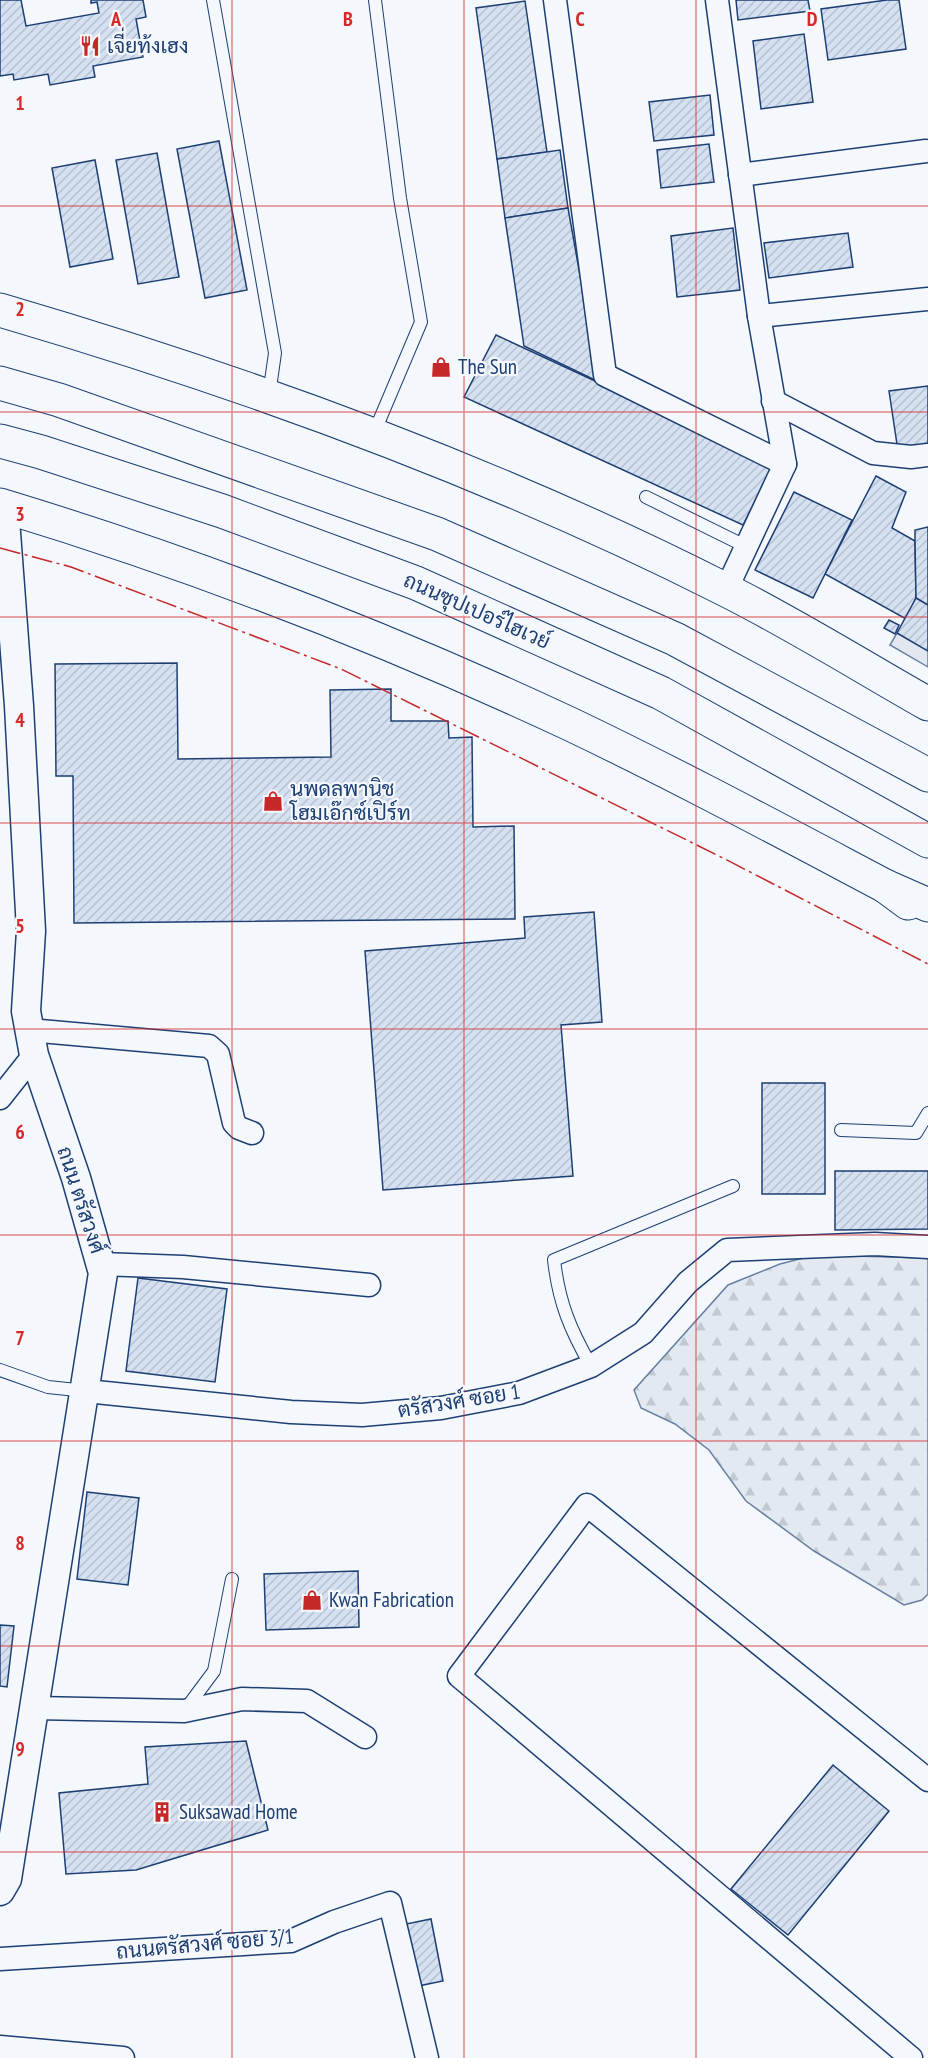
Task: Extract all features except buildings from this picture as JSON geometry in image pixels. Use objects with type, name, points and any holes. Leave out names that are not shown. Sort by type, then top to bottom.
[{"type":"main road","points":[[0,310],[169,362],[269,396],[374,434],[562,513],[726,590],[928,704]]},
{"type":"main road","points":[[0,383],[59,399],[437,534],[675,639],[928,775]]},
{"type":"main road","name":"ถนนซุปเปอร์ไฮเวย์","points":[[0,441],[41,452],[222,511],[416,583],[661,693],[928,841]]},
{"type":"main road","points":[[2,505],[155,555],[298,608],[437,665],[569,724],[701,788],[885,886],[928,905]]},
{"type":"main road","points":[[885,886],[928,916]]},
{"type":"street","points":[[555,0],[605,375],[784,464]]},
{"type":"street","points":[[717,0],[759,316],[784,464],[726,590]]},
{"type":"street","points":[[740,175],[926,152]]},
{"type":"street","points":[[759,316],[928,299]]},
{"type":"street","points":[[773,401],[873,453],[911,457],[928,455]]},
{"type":"street","name":"ถนน ตรัสวงศ์","points":[[0,1891],[7,1879],[5,1854],[35,1708],[103,1273],[76,1178],[32,1043],[27,1011],[31,931],[19,706],[2,505]]},
{"type":"street","points":[[0,1098],[32,1043],[209,1046],[218,1054],[234,1123],[239,1128],[252,1133]]},
{"type":"street","name":"ตรัสวงศ์ ซอย 1","points":[[86,1391],[291,1412],[362,1415],[441,1408],[519,1393],[591,1366],[643,1334],[688,1282],[728,1251],[874,1245],[928,1246]]},
{"type":"street","points":[[101,1264],[183,1267],[369,1285]]},
{"type":"street","points":[[911,2058],[459,1676],[587,1504],[928,1780]]},
{"type":"street","points":[[35,1708],[184,1711],[242,1699],[307,1701],[365,1737]]},
{"type":"street","name":"ถนนตรัสวงศ์ ซอย 3/1","points":[[0,1959],[291,1941],[334,1922],[390,1903],[427,2058]]},
{"type":"street","points":[[0,2047],[123,2058]]},
{"type":"lane","points":[[213,0],[275,353],[269,396]]},
{"type":"lane","points":[[374,434],[421,322],[400,198],[375,0]]},
{"type":"lane","points":[[646,497],[745,546]]},
{"type":"lane","points":[[841,1130],[916,1133],[928,1113]]},
{"type":"lane","points":[[591,1366],[567,1323],[557,1292],[554,1260],[733,1186]]},
{"type":"lane","points":[[0,1370],[48,1387],[86,1391]]},
{"type":"lane","points":[[184,1711],[214,1671],[232,1579]]},
{"type":"green space","points":[[815,1255],[928,1258],[928,1594],[922,1600],[904,1605],[814,1551],[746,1501],[709,1450],[675,1424],[641,1408],[634,1390],[728,1285],[780,1264]]},
{"type":"shaded area","points":[[897,633],[928,651],[928,667],[890,645]]},
{"type":"power","points":[[0,548],[71,567],[341,669],[725,859],[928,964]]},
{"type":"place","name":"เจี่ยท้งเฮง","points":[[90,46]]},
{"type":"place","name":"The Sun","points":[[441,367]]},
{"type":"place","name":"นพดลพานิช โฮมเอ๊กซ์เปิร์ท","points":[[273,801]]},
{"type":"place","name":"Kwan Fabrication","points":[[312,1600]]},
{"type":"place","name":"Suksawad Home","points":[[162,1812]]}]
